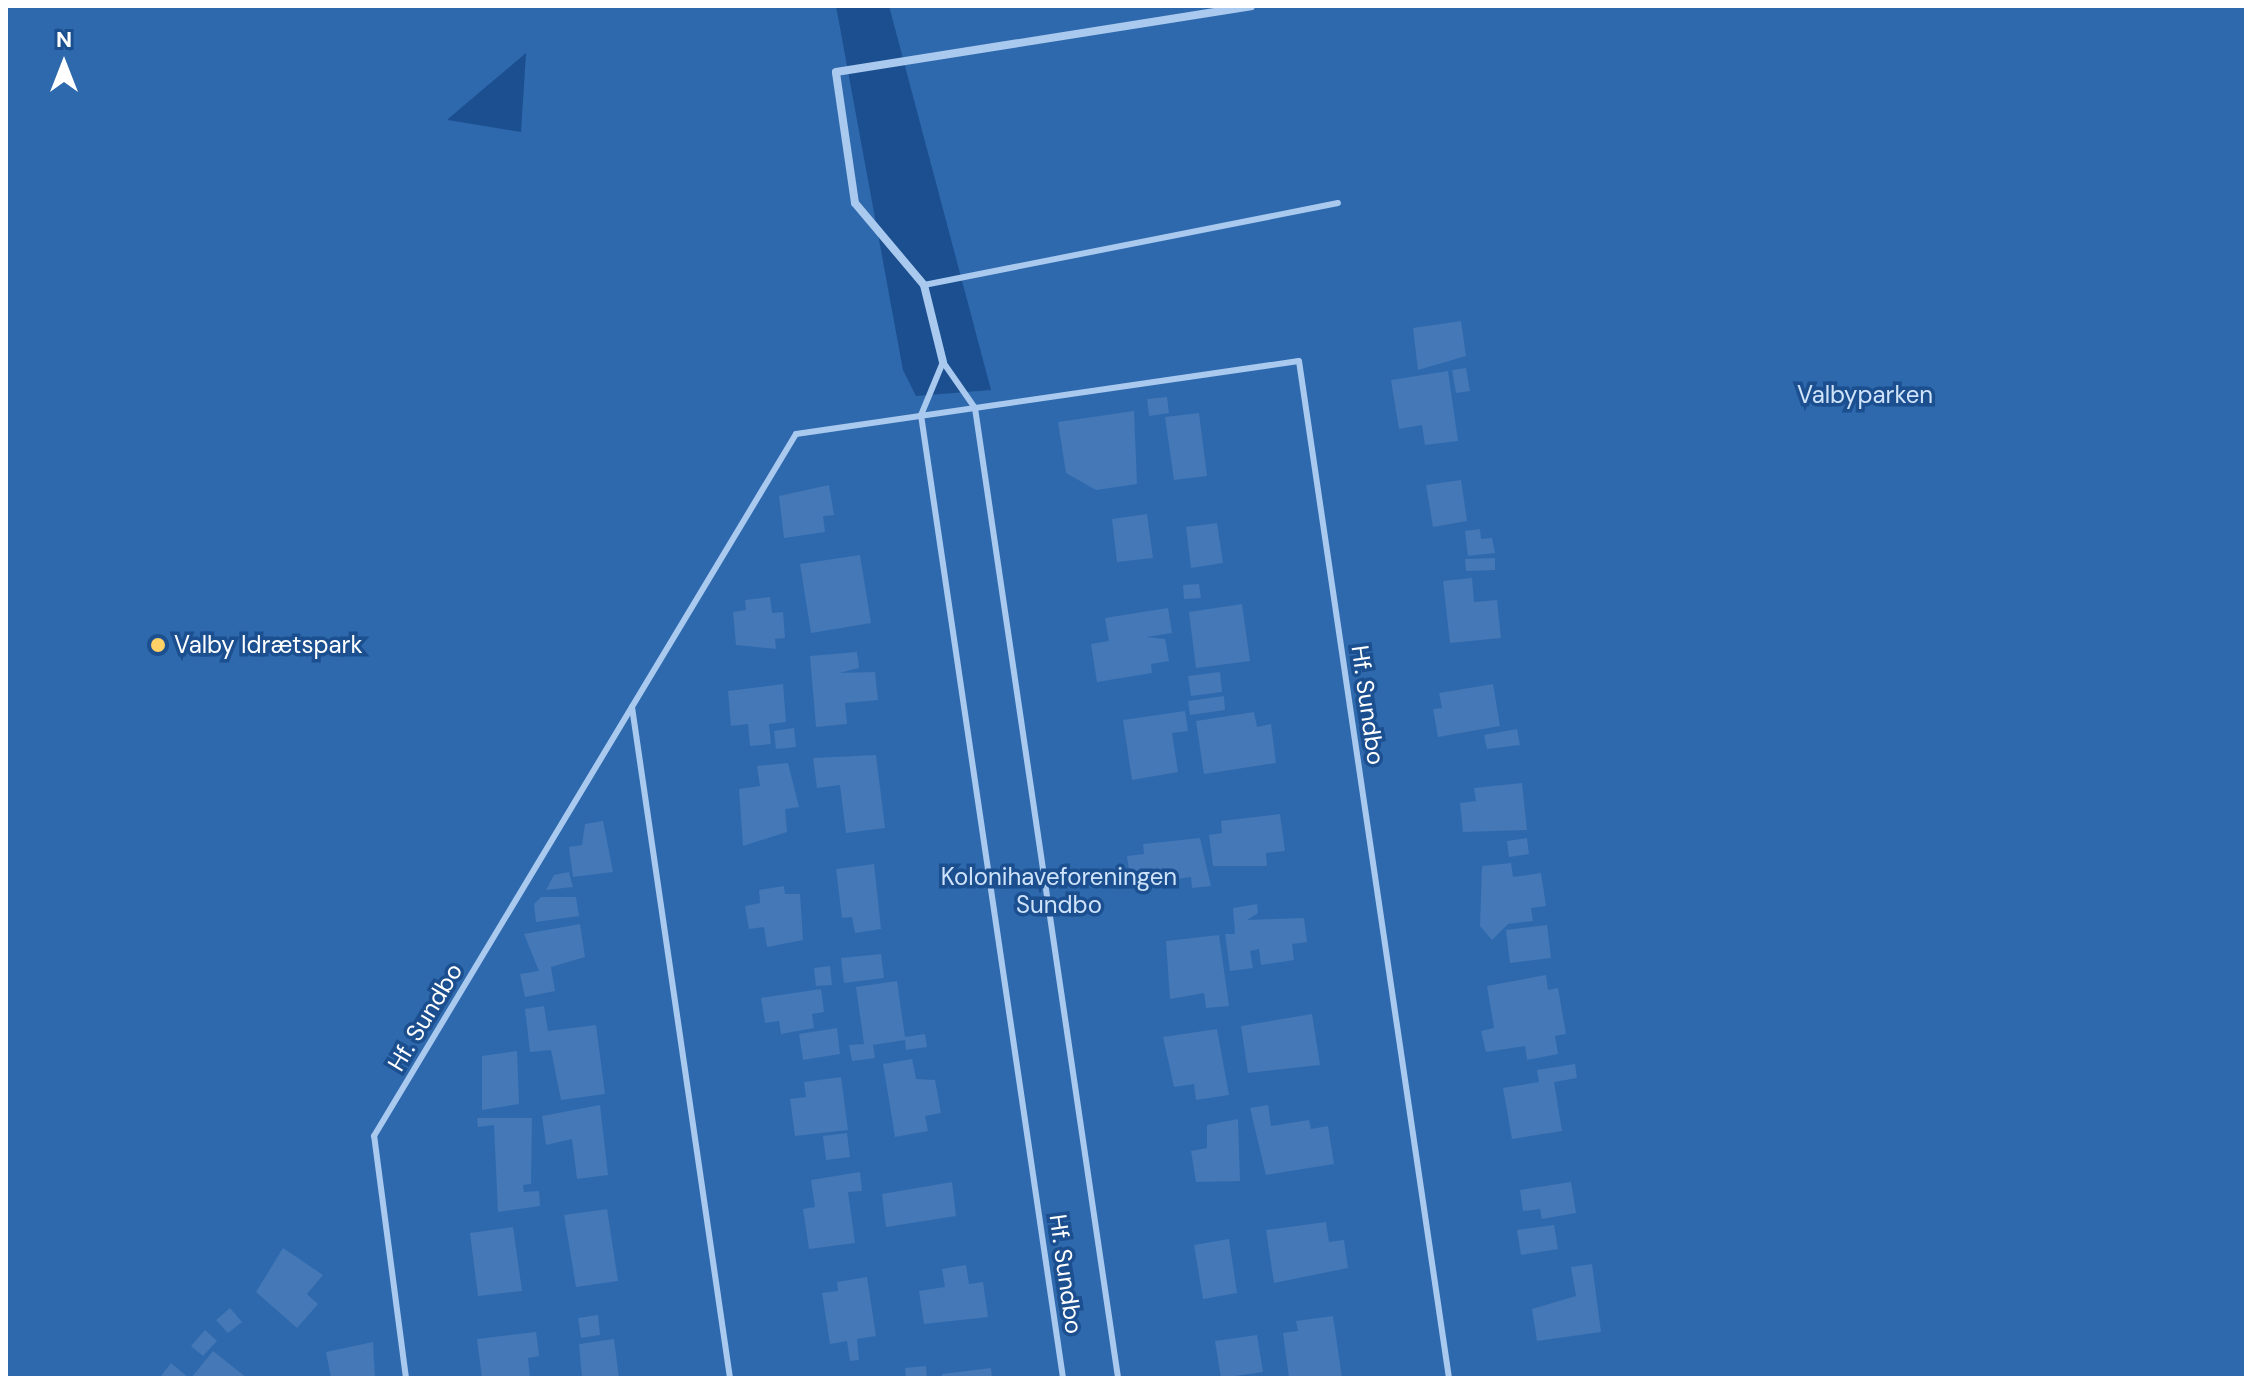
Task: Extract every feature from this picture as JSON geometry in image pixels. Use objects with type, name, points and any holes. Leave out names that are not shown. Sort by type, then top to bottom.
[{"type":"street","points":[[943,362],[924,285],[855,203],[836,72],[1251,6]]},
{"type":"lane","points":[[924,285],[1338,203]]},
{"type":"lane","name":"Hf. Sundbo","points":[[406,1378],[374,1136],[796,434],[1299,361],[1449,1378]]},
{"type":"lane","points":[[921,415],[943,362]]},
{"type":"lane","name":"Hf. Sundbo","points":[[943,362],[975,408],[1118,1378]]},
{"type":"lane","name":"Hf. Sundbo","points":[[921,415],[1063,1378]]},
{"type":"lane","points":[[632,707],[730,1378]]},
{"type":"green space","points":[[6,6],[836,6],[903,370],[916,396],[991,390],[889,6],[2246,6],[2246,1378],[6,1378]],"holes":[[[526,53],[521,132],[448,119]]]},
{"type":"building","points":[[1461,321],[1466,356],[1418,370],[1413,328]]},
{"type":"building","points":[[1466,368],[1470,391],[1456,393],[1452,370]]},
{"type":"building","points":[[1448,371],[1458,441],[1425,445],[1422,425],[1399,429],[1391,380]]},
{"type":"building","points":[[1167,397],[1169,413],[1149,416],[1147,399]]},
{"type":"building","points":[[1134,411],[1137,484],[1096,490],[1066,473],[1058,422]]},
{"type":"building","points":[[1199,413],[1207,476],[1174,480],[1165,417]]},
{"type":"building","points":[[1461,480],[1467,521],[1433,527],[1426,485]]},
{"type":"building","points":[[829,485],[834,515],[823,516],[825,532],[784,538],[779,496]]},
{"type":"building","points":[[1147,514],[1153,558],[1117,562],[1112,519]]},
{"type":"building","points":[[1217,523],[1223,563],[1191,568],[1186,527]]},
{"type":"building","points":[[1480,529],[1481,539],[1492,538],[1495,553],[1468,556],[1465,531]]},
{"type":"building","points":[[860,555],[871,623],[811,633],[800,564]]},
{"type":"building","points":[[1495,558],[1495,570],[1466,571],[1465,559]]},
{"type":"building","points":[[1472,578],[1474,602],[1497,600],[1501,638],[1450,643],[1443,581]]},
{"type":"building","points":[[1199,584],[1201,598],[1184,599],[1183,585]]},
{"type":"building","points":[[770,597],[772,613],[783,612],[785,638],[775,639],[776,649],[736,645],[733,612],[746,610],[745,600]]},
{"type":"building","points":[[1242,604],[1250,661],[1196,668],[1189,612]]},
{"type":"building","points":[[1168,608],[1172,633],[1146,637],[1165,639],[1169,661],[1151,664],[1152,673],[1097,682],[1091,644],[1109,641],[1105,618]]},
{"type":"building","points":[[857,652],[859,668],[839,673],[875,672],[878,700],[845,703],[847,724],[816,727],[810,656]]},
{"type":"building","points":[[1220,672],[1222,692],[1191,696],[1188,676]]},
{"type":"building","points":[[783,684],[786,722],[769,724],[771,744],[750,746],[748,724],[731,726],[728,691]]},
{"type":"building","points":[[1493,684],[1500,726],[1438,737],[1433,709],[1442,708],[1439,693]]},
{"type":"building","points":[[1224,696],[1225,710],[1190,715],[1188,701]]},
{"type":"building","points":[[1185,711],[1188,731],[1172,733],[1178,772],[1132,780],[1123,720]]},
{"type":"building","points":[[1254,712],[1257,727],[1271,724],[1276,763],[1204,774],[1196,721]]},
{"type":"building","points":[[794,728],[796,747],[776,749],[774,731]]},
{"type":"building","points":[[1517,729],[1520,745],[1487,749],[1484,735]]},
{"type":"building","points":[[876,755],[885,828],[846,833],[840,785],[817,788],[813,758]]},
{"type":"building","points":[[788,763],[799,807],[785,809],[787,832],[743,846],[739,789],[760,786],[757,766]]},
{"type":"building","points":[[1522,783],[1527,830],[1463,832],[1460,803],[1476,801],[1474,788]]},
{"type":"building","points":[[1280,814],[1285,851],[1266,853],[1267,866],[1213,866],[1209,835],[1222,833],[1221,821]]},
{"type":"building","points":[[603,821],[613,872],[573,877],[569,847],[582,845],[585,824]]},
{"type":"building","points":[[1200,838],[1211,886],[1192,888],[1191,877],[1131,885],[1127,856],[1144,854],[1143,844]]},
{"type":"building","points":[[1527,838],[1529,854],[1509,857],[1507,841]]},
{"type":"building","points":[[1511,863],[1513,877],[1541,873],[1546,906],[1531,908],[1533,921],[1508,924],[1492,940],[1480,926],[1482,866]]},
{"type":"building","points":[[874,864],[881,929],[855,933],[852,917],[842,918],[836,869]]},
{"type":"building","points":[[569,872],[573,887],[546,890],[554,875]]},
{"type":"building","points":[[784,886],[785,894],[800,894],[803,940],[767,947],[764,927],[749,929],[745,906],[760,903],[759,890]]},
{"type":"building","points":[[541,897],[576,897],[579,916],[536,922],[534,904]]},
{"type":"building","points":[[1257,904],[1258,913],[1247,920],[1304,918],[1307,942],[1292,944],[1294,960],[1261,965],[1259,949],[1250,951],[1253,968],[1230,971],[1225,934],[1235,934],[1233,908]]},
{"type":"building","points":[[580,924],[585,957],[551,967],[555,991],[525,997],[520,974],[539,971],[524,934]]},
{"type":"building","points":[[1547,925],[1551,958],[1510,963],[1506,930]]},
{"type":"building","points":[[1219,935],[1229,1006],[1206,1008],[1204,993],[1170,999],[1166,941]]},
{"type":"building","points":[[881,954],[884,978],[844,983],[841,958]]},
{"type":"building","points":[[830,966],[832,985],[816,986],[814,968]]},
{"type":"building","points":[[1546,975],[1548,990],[1558,988],[1566,1034],[1555,1036],[1558,1054],[1527,1060],[1525,1046],[1486,1052],[1481,1031],[1494,1028],[1487,986]]},
{"type":"building","points":[[897,981],[905,1037],[925,1034],[927,1047],[906,1050],[905,1040],[873,1045],[875,1058],[852,1061],[849,1045],[864,1044],[856,987]]},
{"type":"building","points":[[821,989],[824,1012],[812,1014],[814,1028],[781,1034],[779,1021],[765,1023],[761,998]]},
{"type":"building","points":[[544,1006],[548,1031],[596,1025],[605,1094],[561,1100],[551,1050],[530,1052],[525,1009]]},
{"type":"building","points":[[1312,1014],[1320,1065],[1248,1073],[1241,1026]]},
{"type":"building","points":[[837,1028],[840,1054],[803,1060],[799,1034]]},
{"type":"building","points":[[1217,1029],[1229,1095],[1196,1100],[1194,1084],[1174,1087],[1163,1037]]},
{"type":"building","points":[[517,1051],[519,1104],[482,1110],[482,1056]]},
{"type":"building","points":[[912,1059],[916,1079],[935,1080],[941,1113],[925,1116],[928,1131],[895,1137],[883,1064]]},
{"type":"building","points":[[1575,1064],[1577,1078],[1554,1082],[1562,1131],[1512,1139],[1503,1088],[1539,1082],[1537,1070]]},
{"type":"building","points":[[841,1077],[848,1130],[795,1136],[790,1099],[806,1097],[804,1082]]},
{"type":"building","points":[[600,1105],[608,1175],[577,1179],[572,1139],[546,1145],[542,1116]]},
{"type":"building","points":[[1268,1105],[1271,1126],[1309,1120],[1311,1129],[1328,1126],[1334,1164],[1266,1175],[1250,1108]]},
{"type":"building","points":[[477,1118],[532,1118],[531,1184],[523,1185],[524,1192],[539,1191],[540,1206],[498,1212],[494,1125],[478,1127]]},
{"type":"building","points":[[1238,1119],[1240,1181],[1196,1182],[1191,1151],[1207,1148],[1207,1125]]},
{"type":"building","points":[[847,1133],[850,1157],[826,1160],[823,1136]]},
{"type":"building","points":[[860,1172],[862,1191],[848,1192],[855,1243],[809,1249],[803,1209],[815,1207],[811,1180]]},
{"type":"building","points":[[952,1182],[956,1216],[886,1227],[882,1194]]},
{"type":"building","points":[[1571,1182],[1576,1213],[1542,1219],[1540,1209],[1523,1211],[1520,1190]]},
{"type":"building","points":[[607,1209],[618,1281],[576,1287],[564,1215]]},
{"type":"building","points":[[1326,1222],[1329,1242],[1344,1240],[1348,1268],[1274,1283],[1266,1230]]},
{"type":"building","points":[[1554,1225],[1558,1249],[1521,1255],[1517,1230]]},
{"type":"building","points":[[513,1227],[522,1291],[478,1296],[470,1233]]},
{"type":"building","points":[[1229,1239],[1237,1293],[1203,1299],[1194,1245]]},
{"type":"building","points":[[283,1248],[323,1275],[307,1294],[318,1304],[297,1328],[256,1292]]},
{"type":"building","points":[[1592,1264],[1601,1332],[1537,1341],[1532,1309],[1576,1296],[1571,1267]]},
{"type":"building","points":[[966,1265],[969,1284],[983,1282],[988,1317],[924,1324],[919,1291],[945,1287],[942,1269]]},
{"type":"building","points":[[867,1277],[876,1336],[857,1339],[859,1360],[850,1361],[847,1341],[830,1344],[822,1293],[838,1291],[837,1282]]},
{"type":"building","points":[[230,1308],[242,1322],[228,1333],[216,1320]]},
{"type":"building","points":[[598,1315],[600,1335],[581,1338],[578,1318]]},
{"type":"building","points":[[1333,1316],[1342,1378],[1289,1378],[1283,1333],[1298,1331],[1296,1321]]},
{"type":"building","points":[[205,1330],[217,1341],[203,1356],[191,1346]]},
{"type":"building","points":[[536,1332],[539,1356],[528,1358],[530,1378],[482,1378],[477,1339]]},
{"type":"building","points":[[1257,1335],[1263,1372],[1221,1378],[1215,1341]]},
{"type":"building","points":[[614,1339],[619,1378],[582,1378],[579,1344]]},
{"type":"building","points":[[373,1342],[375,1378],[331,1378],[326,1352]]},
{"type":"building","points":[[213,1351],[247,1378],[191,1378]]},
{"type":"building","points":[[171,1363],[189,1378],[161,1376]]},
{"type":"building","points":[[926,1366],[927,1378],[906,1378],[905,1368]]},
{"type":"building","points":[[991,1368],[992,1378],[942,1378],[942,1374]]},
{"type":"place","name":"Valby Idrætspark","points":[[158,645]]},
{"type":"park label","name":"Valbyparken","points":[[1865,395]]},
{"type":"park label","name":"Kolonihaveforeningen Sundbo","points":[[1059,891]]}]
